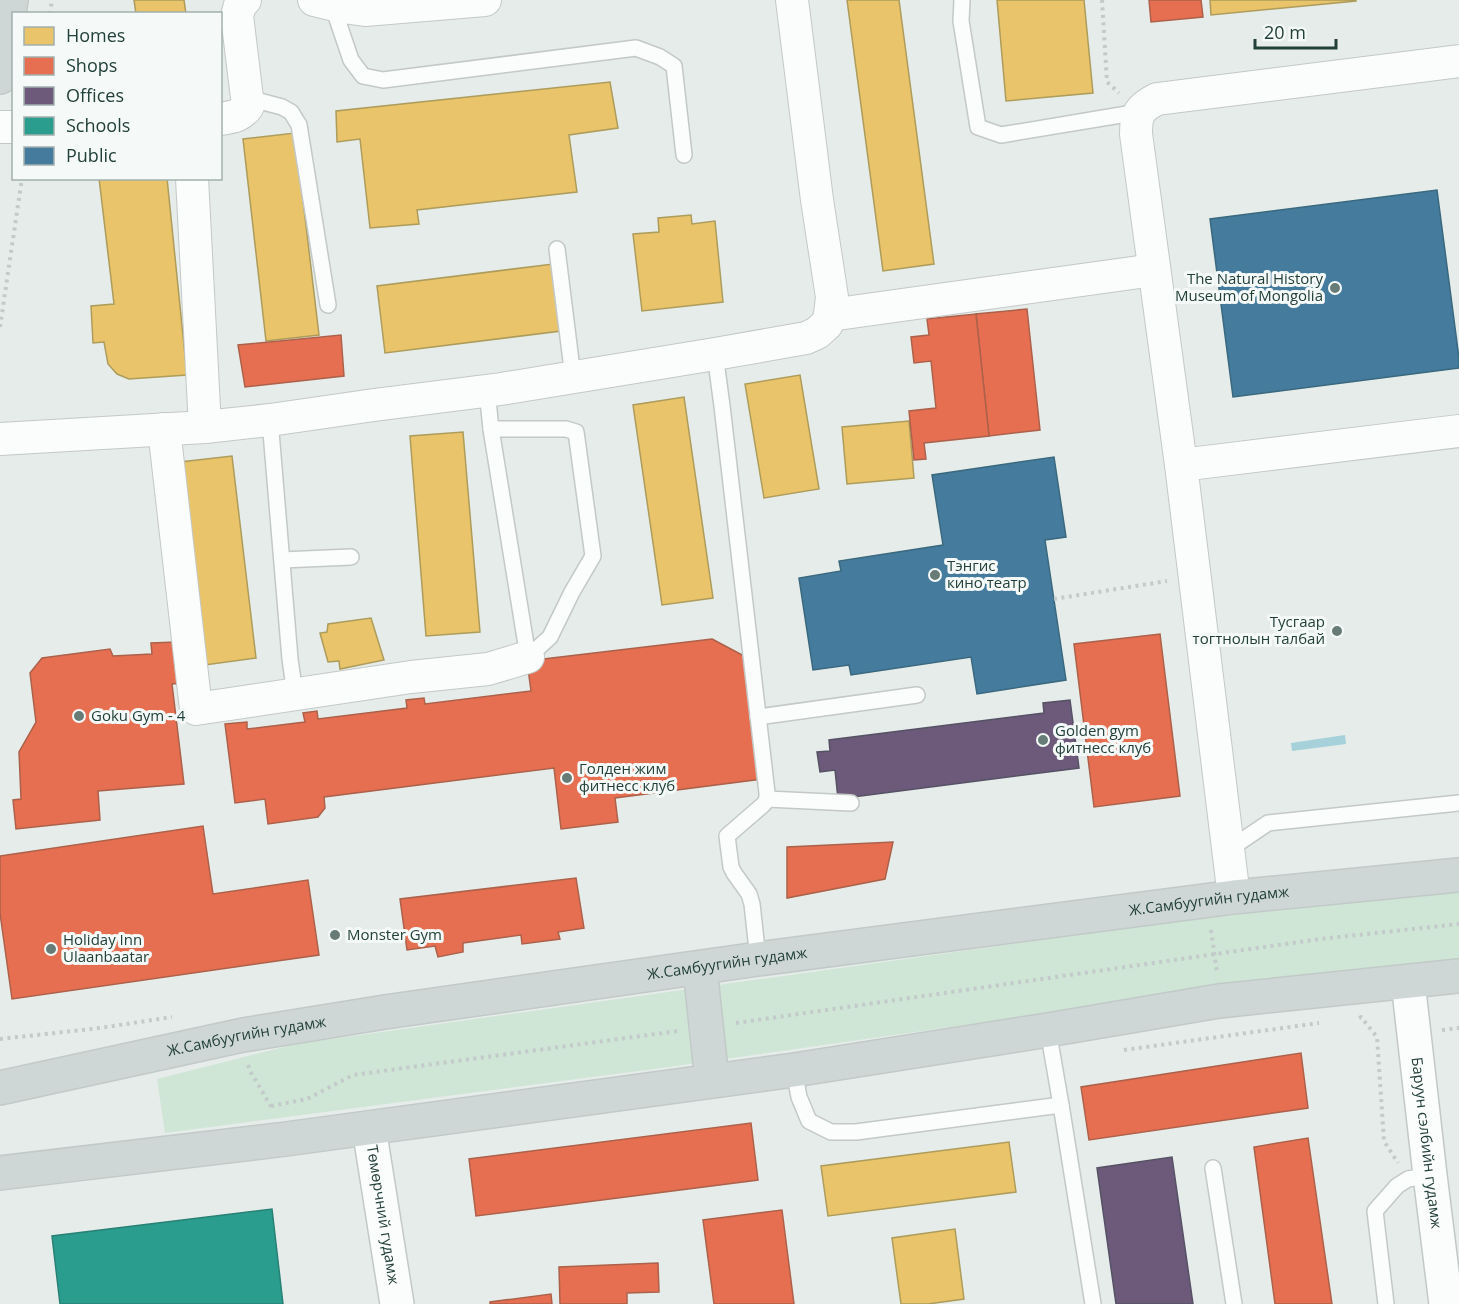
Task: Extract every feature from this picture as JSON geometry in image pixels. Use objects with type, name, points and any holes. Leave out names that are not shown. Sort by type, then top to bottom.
[{"type":"main road","points":[[0,77],[11,0]]},
{"type":"main road","name":"Ж.Самбуугийн гудамж","points":[[0,1088],[243,1035],[385,1012],[758,959],[1220,899],[1459,875]]},
{"type":"main road","points":[[700,968],[712,1081]]},
{"type":"main road","points":[[0,1173],[286,1139],[794,1070],[1219,1001],[1459,976]]},
{"type":"main road","name":"Баруун сэлбийн гудамж","points":[[1408,982],[1446,1304]]},
{"type":"main road","name":"Төмөрчний гудамж","points":[[369,1128],[397,1304]]},
{"type":"street","points":[[222,118],[237,116],[248,106],[237,16],[240,5],[245,0]]},
{"type":"street","points":[[323,2],[365,10],[485,0]]},
{"type":"street","points":[[0,439],[205,427],[270,420],[487,391],[806,338],[816,333],[827,324],[832,297],[792,0]]},
{"type":"street","points":[[1220,899],[1228,850],[1136,122],[1140,111],[1157,99],[1459,61]]},
{"type":"street","points":[[192,180],[205,427]]},
{"type":"street","points":[[830,315],[1154,270]]},
{"type":"street","points":[[164,429],[196,709],[411,677],[488,669],[528,657]]},
{"type":"street","points":[[1181,465],[1459,431]]},
{"type":"lane","points":[[962,0],[961,21],[978,127],[1001,135],[1140,111]]},
{"type":"lane","points":[[323,2],[351,60],[363,76],[383,80],[636,48],[660,57],[674,66],[684,155]]},
{"type":"lane","points":[[248,98],[282,107],[291,112],[299,125],[328,305]]},
{"type":"lane","points":[[557,249],[573,377]]},
{"type":"lane","points":[[715,354],[767,799],[727,836],[731,867],[749,894],[752,904],[758,959]]},
{"type":"lane","points":[[487,391],[491,429],[528,657]]},
{"type":"lane","points":[[270,420],[295,694]]},
{"type":"lane","points":[[491,429],[566,429],[576,432],[593,556],[550,637],[528,657]]},
{"type":"lane","points":[[282,560],[351,557]]},
{"type":"lane","points":[[758,717],[917,695]]},
{"type":"lane","points":[[767,799],[850,803]]},
{"type":"lane","points":[[1228,850],[1268,823],[1459,803]]},
{"type":"lane","points":[[1048,1030],[1094,1304]]},
{"type":"lane","points":[[794,1070],[799,1097],[809,1121],[831,1132],[856,1132],[1061,1105]]},
{"type":"lane","points":[[1213,1167],[1234,1304]]},
{"type":"lane","points":[[1386,1304],[1375,1211],[1397,1186],[1408,1179],[1430,1175]]},
{"type":"path","points":[[1102,0],[1107,82],[1140,111]]},
{"type":"path","points":[[0,327],[22,180]]},
{"type":"path","points":[[1054,599],[1170,581]]},
{"type":"path","points":[[1220,899],[1215,955],[1224,1037]]},
{"type":"path","points":[[271,1106],[307,1099],[353,1075],[706,1028],[1320,939],[1459,924]]},
{"type":"path","points":[[243,1035],[250,1071],[271,1106],[286,1139]]},
{"type":"green space","points":[[1459,892],[1459,959],[1362,969],[654,1069],[165,1133],[157,1079],[296,1044],[1155,924]]},
{"type":"water","points":[[1345,735],[1346,744],[1292,751],[1291,743]]},
{"type":"building: Homes","points":[[134,0],[184,0],[186,12],[136,12]]},
{"type":"building: Homes","points":[[847,0],[899,0],[934,264],[883,271]]},
{"type":"building: Homes","points":[[997,0],[1084,0],[1093,93],[1006,101]]},
{"type":"building: Homes","points":[[1210,0],[1356,0],[1356,1],[1211,15]]},
{"type":"building: Homes","points":[[610,82],[618,128],[569,135],[577,192],[417,210],[419,224],[370,228],[360,139],[337,142],[336,111]]},
{"type":"building: Homes","points":[[295,133],[319,335],[266,341],[243,139]]},
{"type":"building: Homes","points":[[99,180],[167,180],[187,375],[129,379],[117,374],[108,364],[104,342],[93,343],[91,306],[114,304]]},
{"type":"building: Homes","points":[[691,215],[692,224],[715,221],[723,302],[642,311],[633,234],[659,232],[658,218]]},
{"type":"building: Homes","points":[[553,264],[561,331],[385,353],[377,286]]},
{"type":"building: Homes","points":[[800,375],[819,489],[764,498],[745,384]]},
{"type":"building: Homes","points":[[684,397],[713,598],[662,605],[633,405]]},
{"type":"building: Homes","points":[[909,421],[914,478],[847,484],[842,427]]},
{"type":"building: Homes","points":[[463,432],[480,632],[426,636],[410,436]]},
{"type":"building: Homes","points":[[232,456],[256,658],[205,665],[180,462]]},
{"type":"building: Homes","points":[[371,618],[384,660],[340,669],[339,661],[328,662],[320,633],[327,632],[328,624]]},
{"type":"building: Homes","points":[[1009,1142],[1016,1192],[828,1216],[821,1166]]},
{"type":"building: Homes","points":[[955,1229],[964,1299],[928,1304],[901,1304],[892,1238]]},
{"type":"building: Shops","points":[[1149,0],[1201,0],[1203,17],[1151,22]]},
{"type":"building: Shops","points":[[1027,309],[1040,430],[989,436],[976,314]]},
{"type":"building: Shops","points":[[976,314],[989,436],[924,443],[926,459],[914,460],[909,411],[936,408],[931,361],[914,363],[911,337],[929,335],[927,319]]},
{"type":"building: Shops","points":[[341,335],[344,376],[245,387],[238,345]]},
{"type":"building: Shops","points":[[1160,634],[1180,796],[1094,807],[1074,644]]},
{"type":"building: Shops","points":[[712,639],[746,657],[762,779],[615,798],[618,822],[561,829],[554,768],[324,797],[325,808],[318,817],[268,824],[265,799],[235,803],[225,724],[247,722],[247,729],[305,722],[303,713],[317,711],[318,719],[407,708],[406,700],[424,698],[425,704],[531,691],[527,661]]},
{"type":"building: Shops","points":[[176,642],[182,683],[172,684],[184,784],[98,791],[100,820],[16,829],[13,800],[21,799],[19,752],[36,722],[30,673],[42,658],[110,649],[113,656],[152,654],[151,643]]},
{"type":"building: Shops","points":[[203,826],[213,894],[308,880],[319,955],[12,999],[0,913],[0,856]]},
{"type":"building: Shops","points":[[893,842],[885,879],[787,898],[787,847]]},
{"type":"building: Shops","points":[[576,878],[584,928],[558,932],[560,939],[522,944],[521,935],[463,943],[463,952],[438,957],[435,946],[407,950],[400,899]]},
{"type":"building: Shops","points":[[1301,1053],[1308,1108],[1089,1140],[1081,1087]]},
{"type":"building: Shops","points":[[751,1123],[758,1180],[476,1216],[469,1159]]},
{"type":"building: Shops","points":[[1308,1138],[1332,1304],[1275,1304],[1254,1147]]},
{"type":"building: Shops","points":[[782,1210],[794,1304],[714,1304],[703,1220]]},
{"type":"building: Shops","points":[[658,1263],[659,1292],[627,1293],[627,1304],[560,1304],[559,1267]]},
{"type":"building: Shops","points":[[551,1294],[552,1304],[490,1304],[490,1302]]},
{"type":"building: Offices","points":[[1070,700],[1079,768],[838,799],[835,770],[820,772],[817,752],[830,751],[829,740],[1044,713],[1043,703]]},
{"type":"building: Offices","points":[[1172,1157],[1193,1304],[1116,1304],[1097,1168]]},
{"type":"building: Schools","points":[[272,1209],[283,1304],[60,1304],[52,1236]]},
{"type":"building: Public","name":"The Natural History Museum of Mongolia","points":[[1437,190],[1459,368],[1233,397],[1210,219]]},
{"type":"building: Public","name":"Тэнгис кино театр","points":[[1054,457],[1066,537],[1045,540],[1066,680],[977,694],[971,657],[851,675],[849,665],[813,670],[799,578],[841,571],[839,561],[943,545],[932,475]]},
{"type":"place","name":"The Natural History Museum of Mongolia","points":[[1335,288]]},
{"type":"place","name":"Тэнгис кино театр","points":[[935,575]]},
{"type":"place","name":"Тусгаар тогтнолын талбай","points":[[1337,631]]},
{"type":"place","name":"Goku Gym - 4","points":[[79,716]]},
{"type":"place","name":"Golden gym фитнесс клуб","points":[[1043,740]]},
{"type":"place","name":"Голден жим фитнесс клуб","points":[[567,778]]},
{"type":"place","name":"Monster Gym","points":[[335,935]]},
{"type":"place","name":"Holiday Inn Ulaanbaatar","points":[[51,949]]}]
